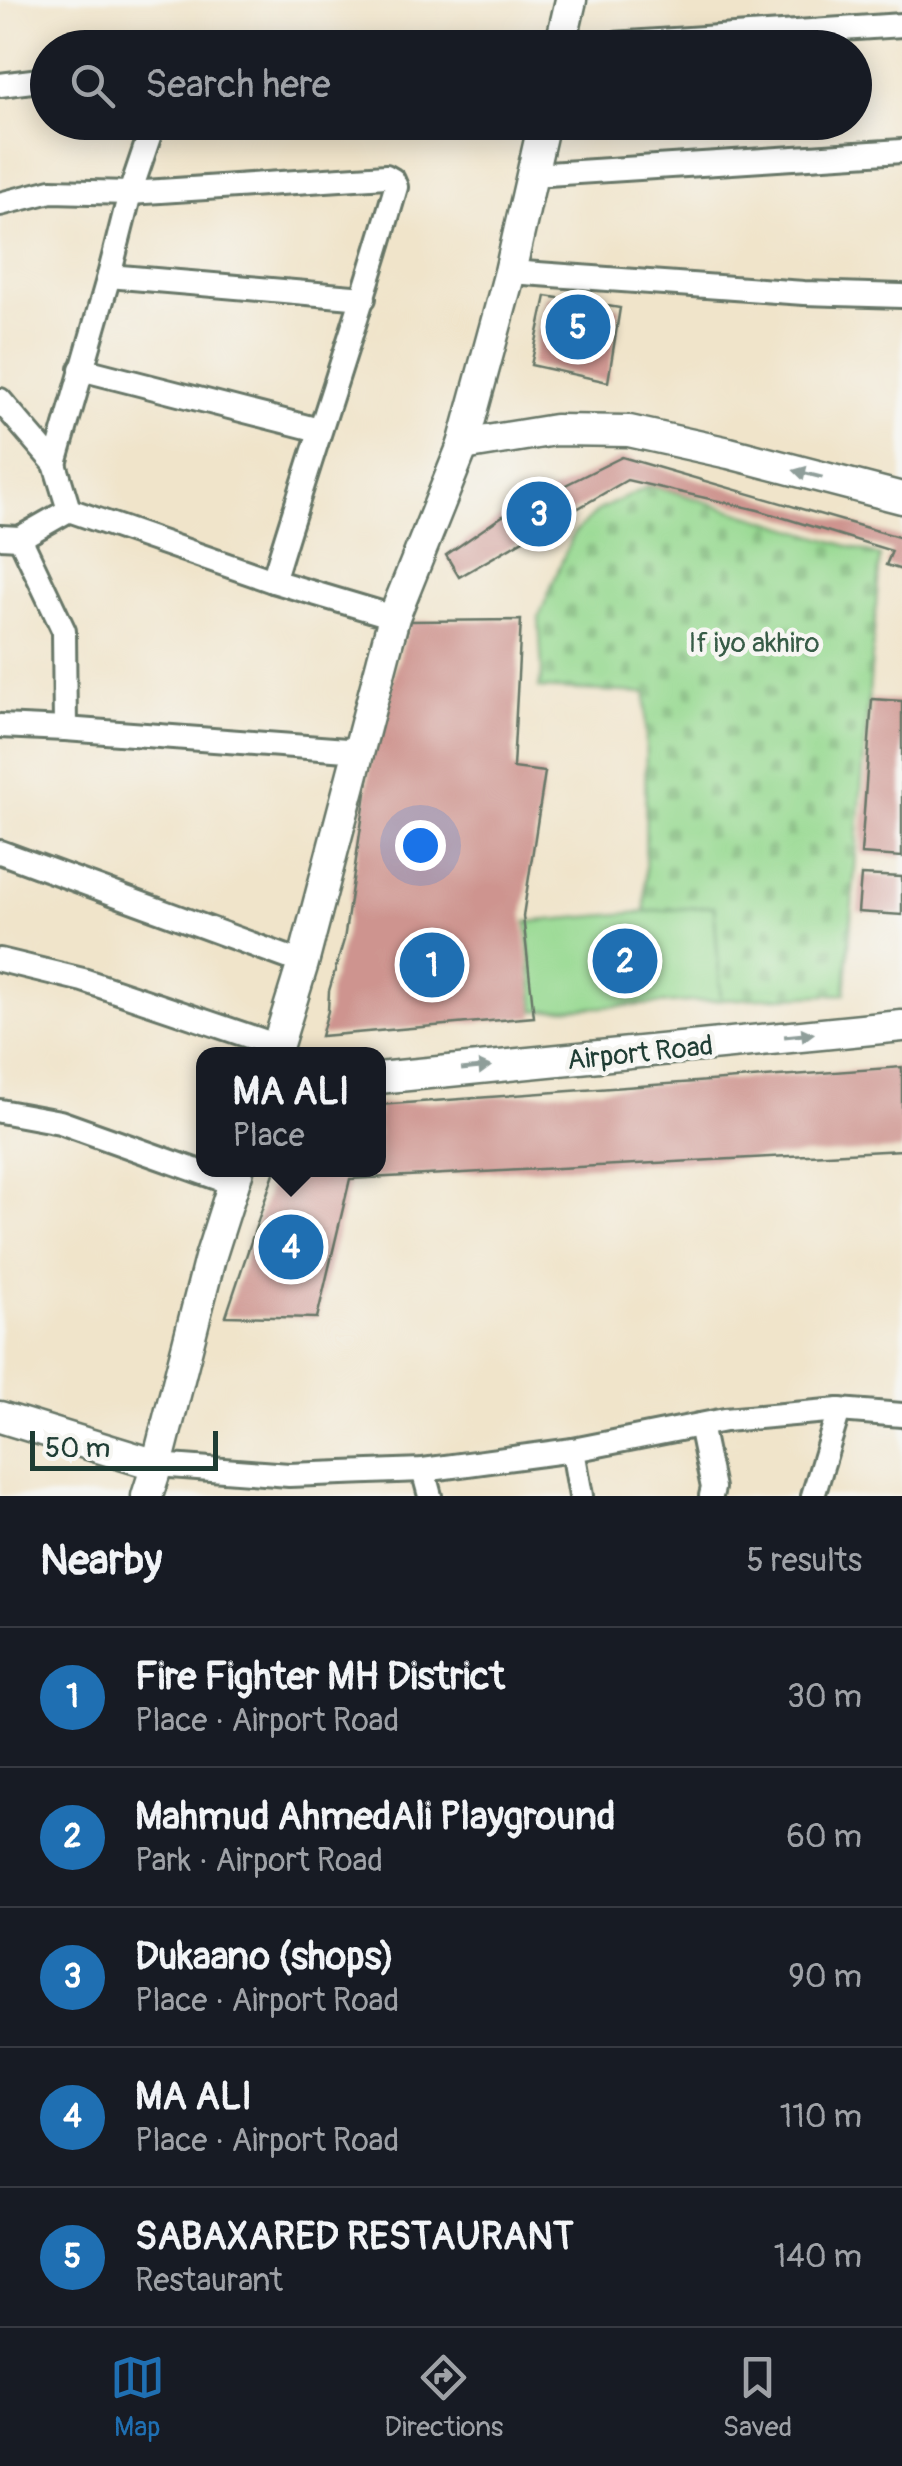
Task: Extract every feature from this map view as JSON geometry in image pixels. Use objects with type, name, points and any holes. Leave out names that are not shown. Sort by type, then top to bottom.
[{"type":"main road","points":[[564,30],[571,0]]},
{"type":"main road","points":[[278,1047],[394,617],[463,445],[510,272],[540,140]]},
{"type":"main road","points":[[463,445],[556,430],[629,431],[902,498]]},
{"type":"main road","name":"Airport Road","points":[[386,1077],[902,1026]]},
{"type":"main road","points":[[147,1496],[210,1258],[236,1177]]},
{"type":"main road","points":[[0,1416],[157,1465]]},
{"type":"street","points":[[813,30],[902,24]]},
{"type":"street","points":[[0,84],[30,82]]},
{"type":"street","points":[[55,464],[148,140]]},
{"type":"street","points":[[532,176],[902,151]]},
{"type":"street","points":[[0,204],[51,191],[130,193],[386,176],[392,180],[396,187],[364,298],[318,430],[273,581]]},
{"type":"street","points":[[510,272],[902,296]]},
{"type":"street","points":[[109,276],[364,298]]},
{"type":"street","points":[[82,369],[318,430]]},
{"type":"street","points":[[0,400],[55,464],[69,510]]},
{"type":"street","points":[[65,728],[64,630],[10,537],[69,510],[273,581],[394,617]]},
{"type":"street","points":[[0,726],[360,751]]},
{"type":"street","points":[[0,852],[303,963]]},
{"type":"street","points":[[0,960],[83,980],[269,1047]]},
{"type":"street","points":[[0,1111],[60,1122],[196,1164]]},
{"type":"street","points":[[157,1465],[287,1486],[574,1450],[726,1420],[839,1410],[902,1415]]},
{"type":"street","points":[[814,1496],[839,1410]]},
{"type":"street","points":[[700,1425],[717,1494]]},
{"type":"street","points":[[574,1450],[581,1496]]},
{"type":"street","points":[[423,1470],[430,1496]]},
{"type":"green space","name":"If iyo akhiro","points":[[651,485],[880,556],[845,994],[721,1000],[714,906],[645,912],[646,693],[539,688],[539,617],[573,534],[599,510]]},
{"type":"green space","points":[[714,906],[721,1000],[535,1011],[527,922]]},
{"type":"building","points":[[546,296],[620,308],[608,382],[531,365]]},
{"type":"building","points":[[622,457],[902,538],[902,570],[886,565],[892,551],[758,510],[627,480],[459,577],[446,555],[501,517]]},
{"type":"building","points":[[521,620],[513,768],[545,772],[523,916],[534,1017],[321,1036],[344,940],[373,746],[410,621]]},
{"type":"building","points":[[872,699],[902,701],[902,857],[861,854]]},
{"type":"building","points":[[861,875],[902,877],[902,915],[858,912]]},
{"type":"building","points":[[902,1067],[902,1150],[350,1179],[317,1318],[226,1316],[273,1177],[386,1177],[386,1104]]},
{"type":"place","name":"SABAXARED RESTAURANT","points":[[578,327]]},
{"type":"place","name":"Dukaano (shops)","points":[[539,514]]},
{"type":"place","name":"Mahmud AhmedAli Playground","points":[[625,961]]},
{"type":"place","name":"Fire Fighter MH District","points":[[432,965]]},
{"type":"place","name":"MA ALI","points":[[291,1247]]}]
